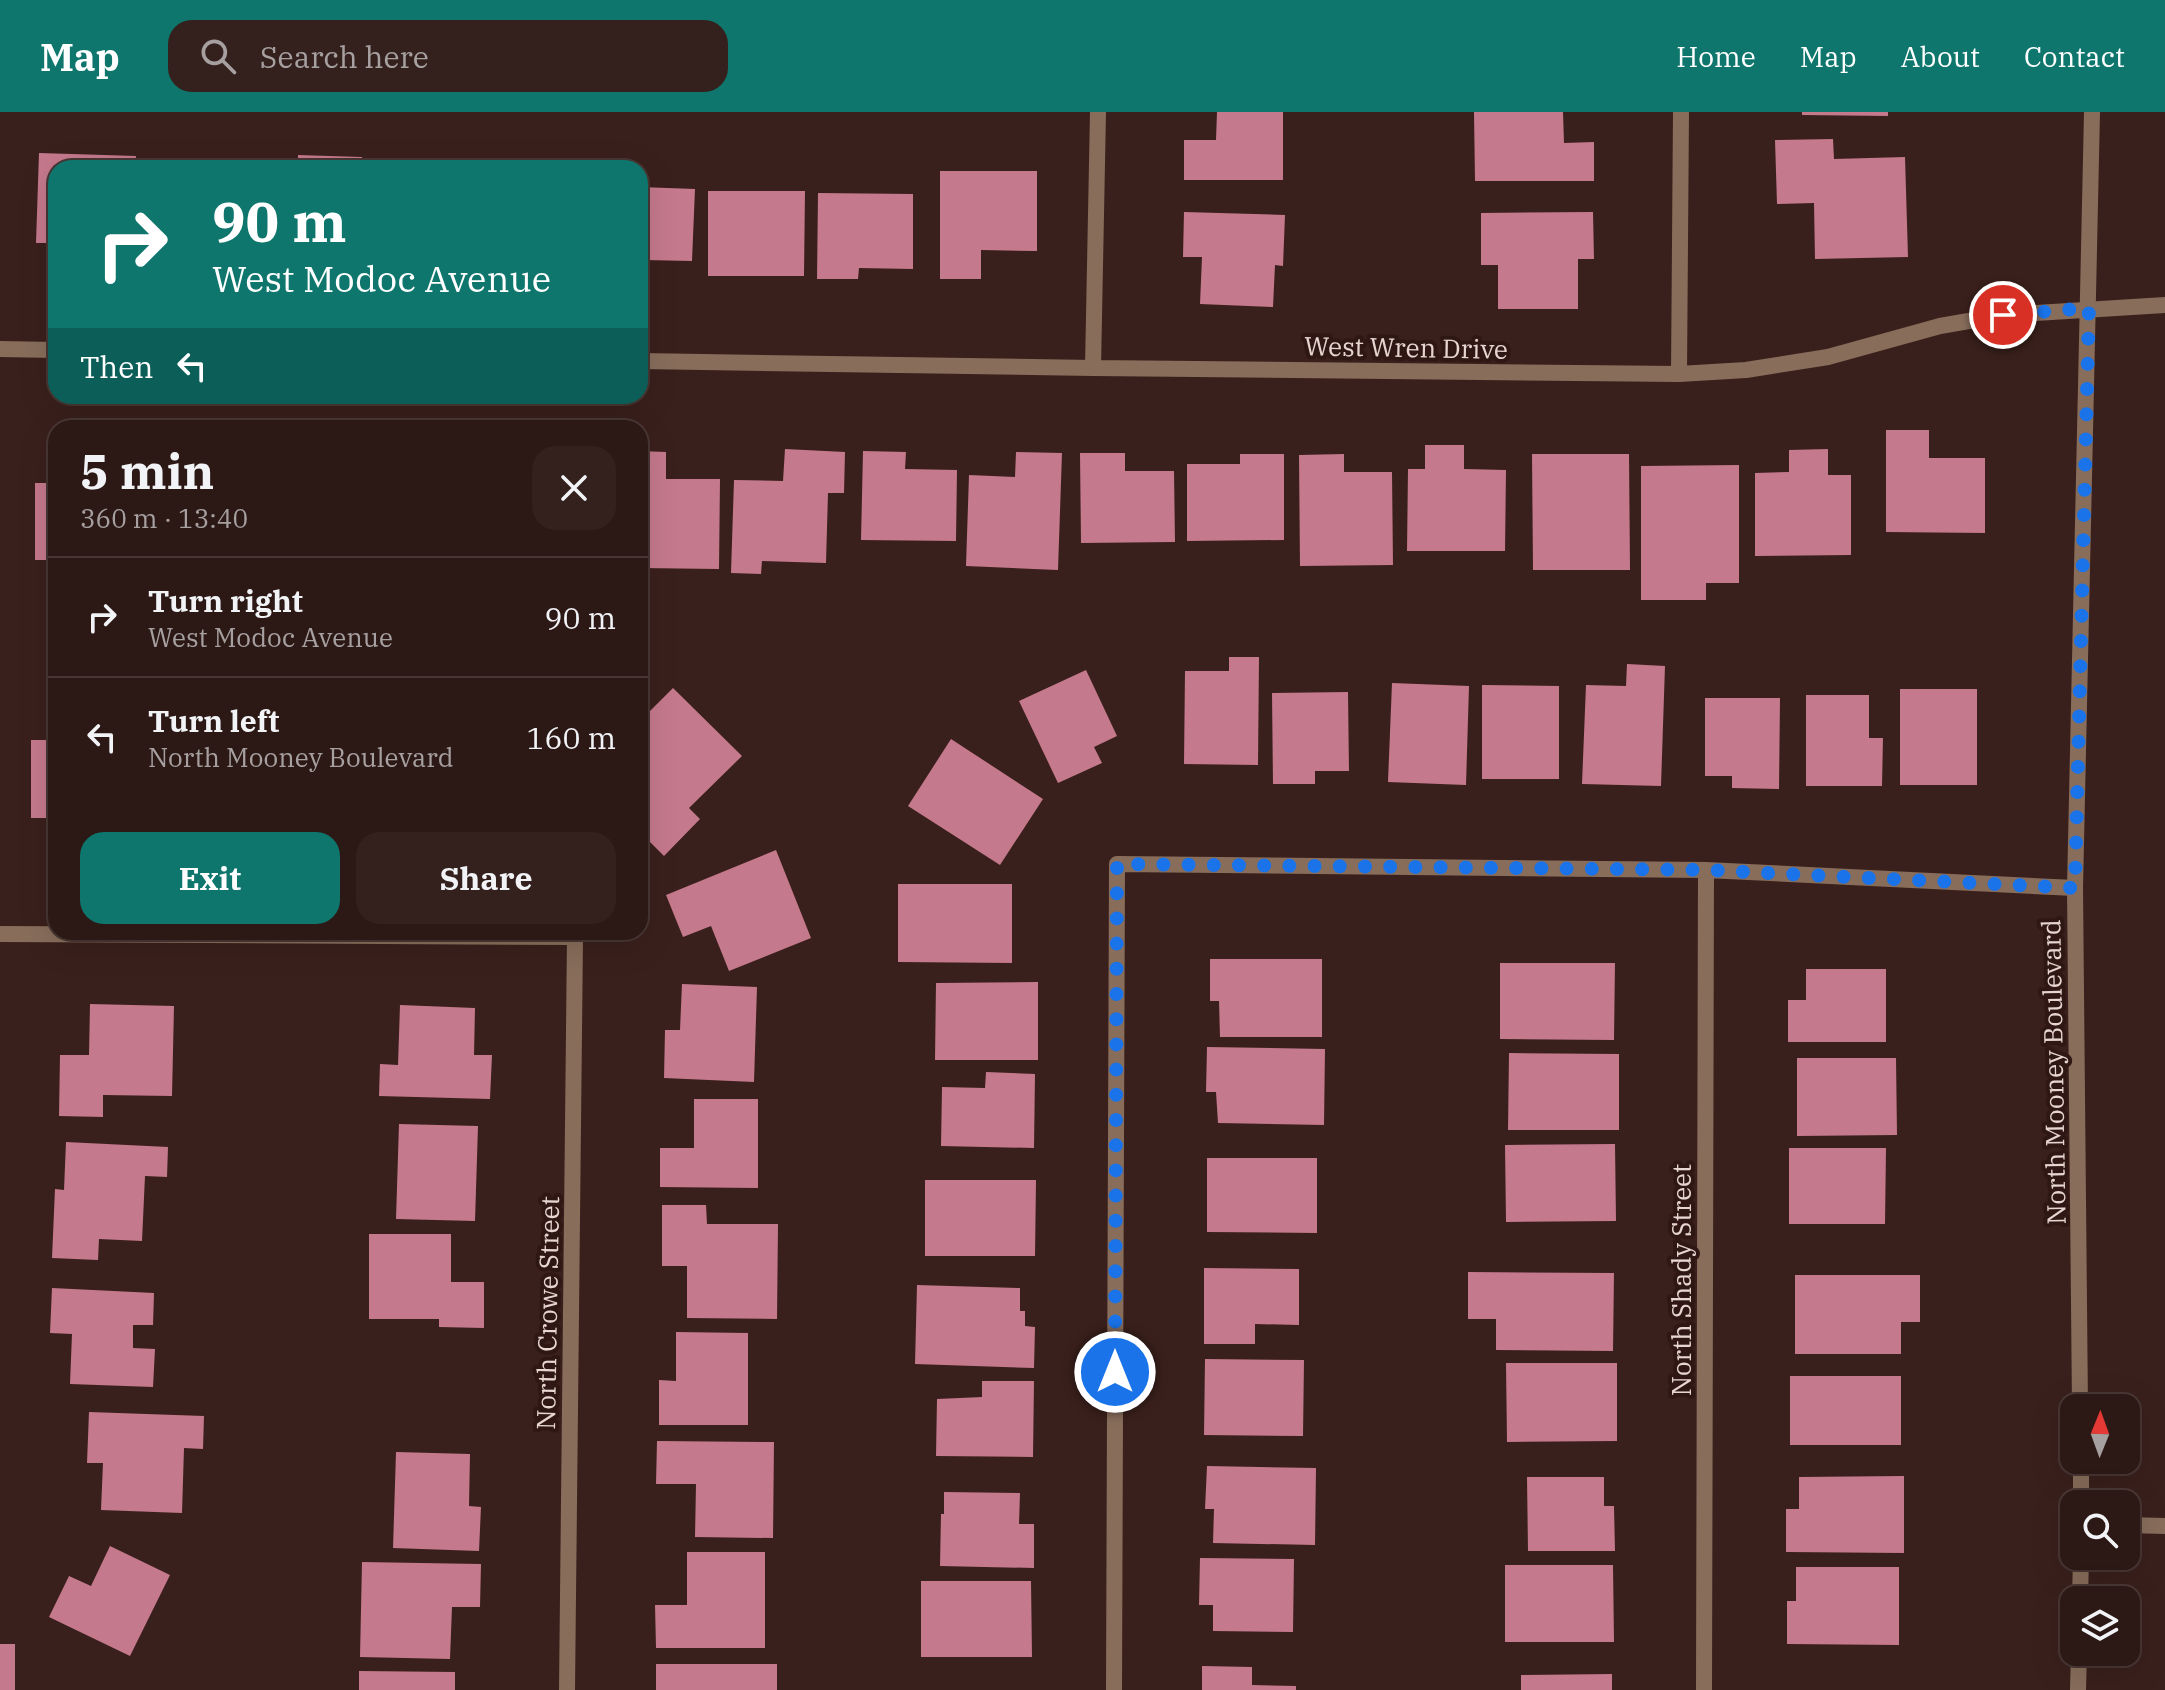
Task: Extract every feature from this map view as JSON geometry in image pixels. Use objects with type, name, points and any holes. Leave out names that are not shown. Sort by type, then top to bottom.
[{"type":"street","points":[[1093,368],[1098,112]]},
{"type":"street","points":[[1679,374],[1681,112]]},
{"type":"street","name":"North Mooney Boulevard","points":[[2080,1394],[2075,888],[2092,112]]},
{"type":"street","name":"West Wren Drive","points":[[648,361],[1679,374],[1746,370],[1828,357],[1940,326],[2003,315],[2165,305]]},
{"type":"street","points":[[0,349],[48,350]]},
{"type":"street","points":[[1114,1690],[1117,864],[1706,870],[2075,888]]},
{"type":"street","name":"North Shady Street","points":[[1704,1690],[1706,870]]},
{"type":"street","name":"North Crowe Street","points":[[0,934],[48,934]]},
{"type":"street","name":"North Crowe Street","points":[[567,1690],[575,940]]},
{"type":"street","points":[[2140,1525],[2165,1526]]},
{"type":"street","points":[[2078,1690],[2079,1666]]},
{"type":"building","points":[[1217,112],[1283,112],[1283,180],[1184,180],[1184,140],[1216,140]]},
{"type":"building","points":[[1474,112],[1563,112],[1564,143],[1594,142],[1594,181],[1475,181]]},
{"type":"building","points":[[1802,112],[1888,112],[1888,116],[1802,115]]},
{"type":"building","points":[[1833,139],[1834,159],[1905,157],[1908,257],[1815,259],[1814,203],[1777,204],[1775,140]]},
{"type":"building","points":[[39,153],[136,156],[136,160],[48,160],[48,243],[36,243]]},
{"type":"building","points":[[298,155],[362,157],[362,160],[298,160]]},
{"type":"building","points":[[940,171],[1037,171],[1037,251],[981,250],[981,279],[940,279]]},
{"type":"building","points":[[648,187],[695,189],[692,261],[648,260]]},
{"type":"building","points":[[708,191],[805,191],[804,276],[708,276]]},
{"type":"building","points":[[818,193],[913,194],[913,269],[859,268],[858,279],[817,279]]},
{"type":"building","points":[[1184,212],[1285,215],[1283,266],[1275,265],[1273,307],[1200,304],[1202,257],[1183,257]]},
{"type":"building","points":[[1593,212],[1594,259],[1578,259],[1578,309],[1498,309],[1498,265],[1481,265],[1481,213]]},
{"type":"building","points":[[1886,430],[1929,430],[1929,458],[1985,458],[1985,533],[1886,532]]},
{"type":"building","points":[[1425,445],[1464,445],[1464,469],[1506,470],[1505,551],[1407,551],[1408,469],[1425,469]]},
{"type":"building","points":[[785,449],[845,452],[844,493],[828,493],[826,563],[762,561],[761,574],[731,573],[734,480],[783,481]]},
{"type":"building","points":[[1828,449],[1828,475],[1851,475],[1851,555],[1755,556],[1755,473],[1789,472],[1789,450]]},
{"type":"building","points":[[648,451],[666,452],[666,479],[720,479],[719,569],[648,568]]},
{"type":"building","points":[[863,451],[906,452],[905,469],[957,470],[956,541],[861,540]]},
{"type":"building","points":[[1016,452],[1062,453],[1058,570],[966,566],[969,475],[1015,477]]},
{"type":"building","points":[[1080,453],[1125,453],[1125,471],[1174,471],[1175,542],[1081,543]]},
{"type":"building","points":[[1240,454],[1284,454],[1284,540],[1187,541],[1187,464],[1240,464]]},
{"type":"building","points":[[1344,454],[1344,472],[1392,472],[1393,565],[1300,566],[1299,455]]},
{"type":"building","points":[[1532,454],[1629,454],[1630,570],[1533,570]]},
{"type":"building","points":[[1739,465],[1739,583],[1706,583],[1706,600],[1641,600],[1641,466]]},
{"type":"building","points":[[35,483],[48,483],[48,560],[35,560]]},
{"type":"building","points":[[1229,657],[1259,657],[1258,765],[1184,764],[1185,671],[1229,671]]},
{"type":"building","points":[[1627,664],[1665,666],[1661,786],[1582,784],[1586,685],[1626,686]]},
{"type":"building","points":[[1086,670],[1117,736],[1094,747],[1102,763],[1058,783],[1019,701]]},
{"type":"building","points":[[1392,683],[1469,686],[1466,785],[1388,782]]},
{"type":"building","points":[[1482,685],[1559,686],[1559,779],[1482,779]]},
{"type":"building","points":[[673,688],[742,756],[689,808],[700,819],[664,856],[648,840],[648,713]]},
{"type":"building","points":[[1900,689],[1977,689],[1977,785],[1900,785]]},
{"type":"building","points":[[1348,692],[1349,771],[1315,771],[1315,784],[1273,784],[1272,693]]},
{"type":"building","points":[[1806,695],[1869,695],[1869,738],[1883,738],[1882,786],[1806,786]]},
{"type":"building","points":[[1705,698],[1780,698],[1779,789],[1732,788],[1732,776],[1705,776]]},
{"type":"building","points":[[951,739],[1043,799],[1000,865],[908,806]]},
{"type":"building","points":[[31,740],[48,740],[48,818],[31,818]]},
{"type":"building","points":[[776,850],[811,938],[729,971],[711,926],[683,937],[666,895]]},
{"type":"building","points":[[898,884],[1012,884],[1012,963],[898,962]]},
{"type":"building","points":[[1210,959],[1322,959],[1322,1037],[1220,1037],[1219,1001],[1210,1001]]},
{"type":"building","points":[[1500,963],[1615,963],[1614,1040],[1500,1039]]},
{"type":"building","points":[[1806,969],[1886,969],[1886,1042],[1788,1042],[1788,1000],[1806,1000]]},
{"type":"building","points":[[1038,982],[1038,1060],[935,1060],[936,983]]},
{"type":"building","points":[[682,984],[757,987],[754,1082],[664,1078],[665,1030],[680,1030]]},
{"type":"building","points":[[90,1004],[174,1006],[172,1096],[103,1095],[103,1117],[59,1116],[60,1055],[89,1055]]},
{"type":"building","points":[[400,1005],[475,1008],[474,1055],[492,1055],[490,1099],[379,1096],[380,1064],[398,1065]]},
{"type":"building","points":[[1207,1047],[1325,1049],[1324,1125],[1218,1123],[1216,1092],[1206,1092]]},
{"type":"building","points":[[1509,1053],[1619,1054],[1619,1130],[1508,1130]]},
{"type":"building","points":[[1797,1058],[1896,1058],[1897,1135],[1797,1136]]},
{"type":"building","points":[[986,1072],[1035,1074],[1034,1148],[941,1146],[942,1087],[985,1088]]},
{"type":"building","points":[[694,1099],[758,1099],[758,1188],[660,1187],[660,1148],[694,1148]]},
{"type":"building","points":[[399,1124],[478,1126],[475,1221],[396,1219]]},
{"type":"building","points":[[66,1142],[168,1147],[167,1177],[145,1176],[142,1241],[99,1239],[98,1260],[52,1258],[55,1189],[64,1190]]},
{"type":"building","points":[[1615,1144],[1616,1221],[1506,1222],[1505,1145]]},
{"type":"building","points":[[1789,1148],[1886,1148],[1885,1224],[1789,1224]]},
{"type":"building","points":[[1207,1158],[1317,1158],[1317,1233],[1207,1232]]},
{"type":"building","points":[[925,1180],[1036,1180],[1035,1256],[925,1256]]},
{"type":"building","points":[[662,1205],[706,1205],[707,1224],[778,1224],[777,1319],[687,1318],[687,1266],[662,1266]]},
{"type":"building","points":[[369,1234],[451,1234],[451,1282],[484,1282],[484,1328],[439,1327],[439,1319],[369,1319]]},
{"type":"building","points":[[1204,1268],[1299,1269],[1299,1325],[1255,1324],[1255,1344],[1204,1344]]},
{"type":"building","points":[[1468,1272],[1614,1273],[1613,1351],[1496,1350],[1496,1319],[1468,1319]]},
{"type":"building","points":[[1795,1275],[1920,1275],[1920,1322],[1901,1322],[1901,1354],[1795,1354]]},
{"type":"building","points":[[917,1285],[1020,1288],[1020,1311],[1025,1311],[1025,1326],[1035,1327],[1034,1368],[915,1364]]},
{"type":"building","points":[[52,1288],[154,1293],[153,1325],[133,1325],[133,1348],[155,1349],[153,1387],[70,1384],[72,1334],[50,1333]]},
{"type":"building","points":[[676,1332],[748,1333],[748,1425],[659,1425],[659,1380],[676,1381]]},
{"type":"building","points":[[1205,1359],[1304,1360],[1303,1436],[1204,1435]]},
{"type":"building","points":[[1506,1363],[1617,1363],[1617,1441],[1507,1442]]},
{"type":"building","points":[[1790,1376],[1901,1376],[1901,1445],[1790,1445]]},
{"type":"building","points":[[982,1381],[1034,1381],[1033,1457],[936,1456],[937,1399],[982,1397]]},
{"type":"building","points":[[89,1412],[204,1416],[203,1449],[184,1448],[182,1513],[101,1510],[103,1463],[87,1463]]},
{"type":"building","points":[[657,1441],[774,1442],[773,1538],[695,1537],[696,1484],[656,1484]]},
{"type":"building","points":[[396,1452],[470,1454],[469,1506],[481,1507],[479,1551],[393,1548]]},
{"type":"building","points":[[1207,1466],[1316,1468],[1315,1545],[1213,1543],[1214,1509],[1205,1509]]},
{"type":"building","points":[[1904,1476],[1904,1553],[1786,1552],[1786,1509],[1799,1509],[1799,1477]]},
{"type":"building","points":[[1527,1477],[1604,1477],[1604,1506],[1614,1506],[1615,1551],[1528,1551]]},
{"type":"building","points":[[944,1492],[1020,1493],[1019,1524],[1034,1524],[1034,1568],[940,1566]]},
{"type":"building","points":[[110,1546],[170,1575],[130,1656],[49,1617],[69,1576],[91,1586]]},
{"type":"building","points":[[687,1552],[765,1552],[765,1648],[656,1648],[655,1605],[687,1605]]},
{"type":"building","points":[[1200,1558],[1294,1559],[1293,1632],[1213,1631],[1213,1605],[1199,1605]]},
{"type":"building","points":[[362,1562],[481,1564],[480,1607],[452,1607],[450,1659],[360,1657]]},
{"type":"building","points":[[1505,1565],[1613,1565],[1614,1642],[1505,1642]]},
{"type":"building","points":[[1796,1567],[1899,1567],[1899,1645],[1787,1644],[1787,1601],[1796,1601]]},
{"type":"building","points":[[921,1581],[1031,1581],[1032,1657],[921,1657]]},
{"type":"building","points":[[0,1644],[15,1644],[15,1690],[0,1690]]},
{"type":"building","points":[[656,1664],[777,1664],[777,1690],[656,1690]]},
{"type":"building","points":[[1202,1666],[1252,1667],[1252,1685],[1296,1686],[1296,1690],[1202,1690]]},
{"type":"building","points":[[359,1671],[455,1672],[455,1690],[359,1690]]},
{"type":"building","points":[[1612,1674],[1612,1690],[1521,1690],[1521,1675]]},
{"type":"route","points":[[1115,1372],[1117,864],[1706,870],[2075,888],[2089,308],[2003,315]]}]
